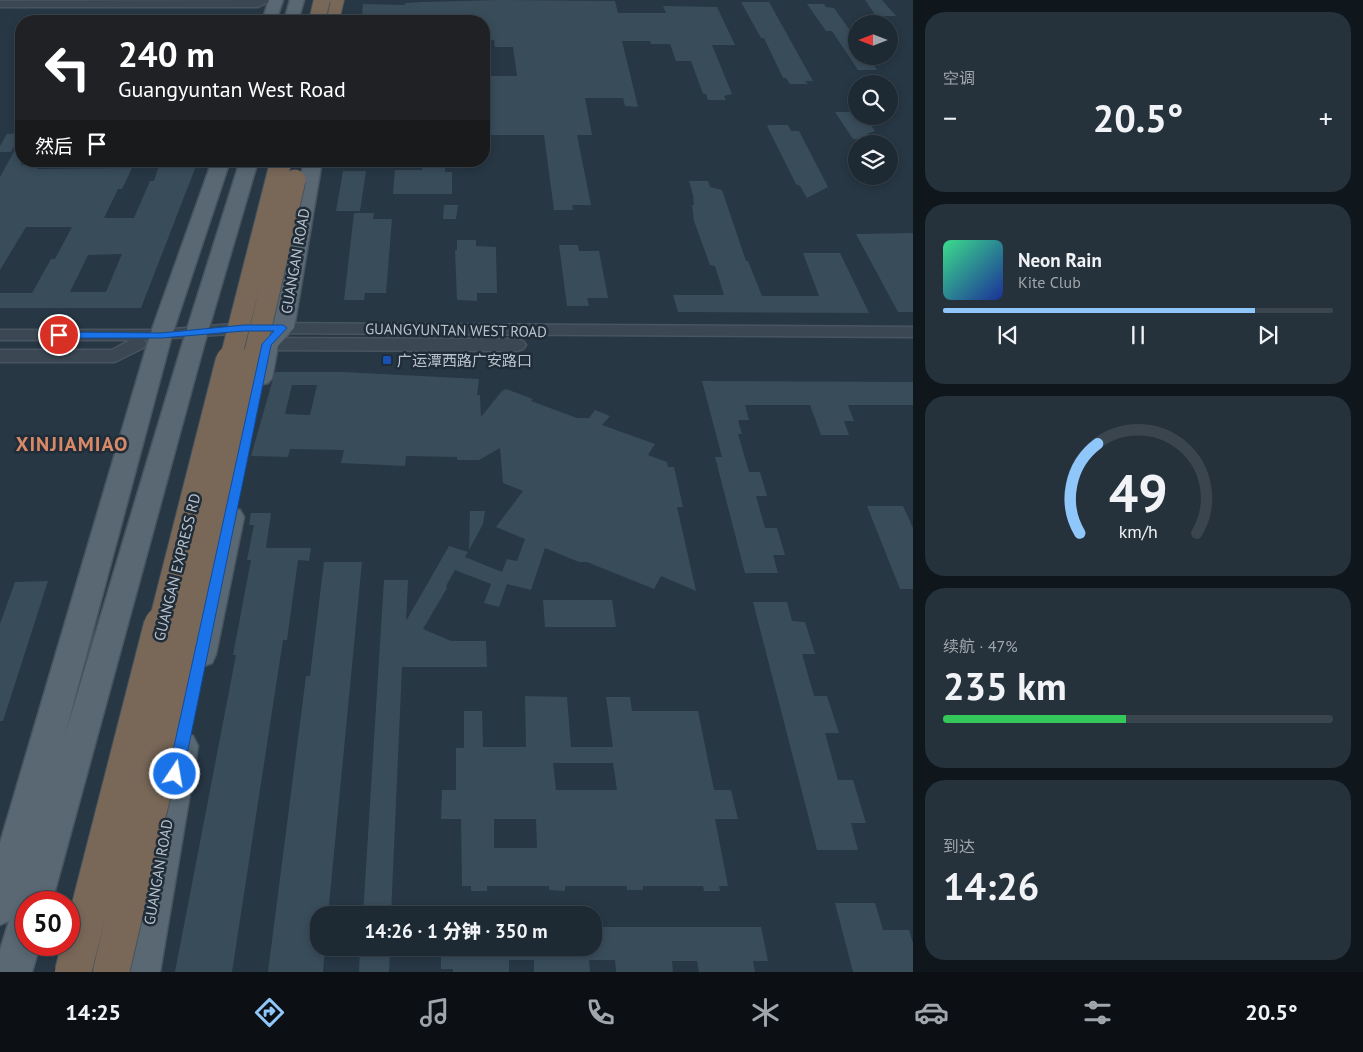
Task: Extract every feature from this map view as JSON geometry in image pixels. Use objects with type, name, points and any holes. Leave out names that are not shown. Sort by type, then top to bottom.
[{"type":"highway","points":[[318,15],[322,0]]},
{"type":"highway","points":[[333,15],[337,0]]},
{"type":"highway","name":"GUANGAN EXPRESS RD","points":[[73,972],[279,167]]},
{"type":"highway","name":"GUANGAN EXPRESS RD","points":[[112,972],[299,167]]},
{"type":"main road","points":[[271,15],[276,0]]},
{"type":"main road","points":[[293,15],[298,0]]},
{"type":"main road","points":[[314,15],[317,0]]},
{"type":"main road","points":[[339,15],[342,0]]},
{"type":"main road","points":[[0,906],[148,340],[219,167]]},
{"type":"main road","points":[[36,891],[194,339],[246,167]]},
{"type":"main road","points":[[112,972],[140,760],[258,336],[280,167]]},
{"type":"main road","name":"GUANGAN ROAD","points":[[141,972],[171,794],[258,336],[311,167]]},
{"type":"main road","points":[[13,972],[17,956]]},
{"type":"street","points":[[133,4],[149,0]]},
{"type":"street","points":[[0,4],[258,4],[268,0]]},
{"type":"street","points":[[0,328],[127,328],[148,340]]},
{"type":"street","name":"GUANGYUNTAN WEST ROAD","points":[[0,345],[258,336],[913,332]]},
{"type":"street","name":"GUANGYUNTAN WEST ROAD","points":[[0,335],[148,340]]},
{"type":"street","name":"GUANGYUNTAN WEST ROAD","points":[[258,336],[913,345]]},
{"type":"street","points":[[0,356],[115,356],[148,340]]},
{"type":"building","points":[[497,0],[615,1],[618,13],[666,13],[663,6],[717,7],[735,45],[712,45],[732,94],[724,96],[726,100],[708,100],[706,94],[703,94],[691,61],[676,61],[670,44],[651,44],[650,41],[622,41],[638,107],[625,106],[623,98],[585,98],[592,135],[577,135],[591,205],[572,205],[573,210],[554,210],[544,135],[490,135],[490,76],[517,76],[513,47],[495,47],[494,40],[490,40],[490,15],[362,15],[363,4],[405,5],[405,3]]},
{"type":"building","points":[[865,0],[882,0],[895,15],[875,15]]},
{"type":"building","points":[[741,2],[769,2],[813,81],[805,81],[808,84],[790,84],[786,78],[783,78],[764,38],[761,38]]},
{"type":"building","points":[[807,4],[824,4],[826,7],[834,8],[848,28],[848,55],[832,31],[826,31]]},
{"type":"building","points":[[855,65],[873,65],[877,70],[858,70]]},
{"type":"building","points":[[835,112],[848,112],[848,125],[871,125],[875,131],[868,135],[850,135]]},
{"type":"building","points":[[788,125],[791,131],[799,131],[828,187],[807,198],[800,186],[796,184],[767,126]]},
{"type":"building","points":[[15,133],[15,144],[11,152],[0,152],[0,146],[7,134]]},
{"type":"building","points":[[15,150],[15,167],[38,167],[37,169],[132,168],[122,189],[118,189],[104,218],[134,218],[150,181],[154,181],[158,167],[196,167],[141,308],[0,308],[0,293],[32,293],[51,259],[55,259],[72,227],[26,227],[0,270],[0,177]],"holes":[[[122,254],[106,292],[70,292],[88,255]]]},
{"type":"building","points":[[422,167],[445,167],[445,172],[452,172],[452,194],[393,194],[395,170],[422,170]]},
{"type":"building","points":[[343,171],[366,171],[360,211],[336,211]]},
{"type":"building","points":[[689,181],[708,181],[710,187],[722,190],[746,261],[748,261],[762,296],[819,296],[803,253],[840,253],[869,313],[678,312],[673,295],[724,295],[715,266],[710,265],[694,221],[692,205],[694,205],[694,199]]},
{"type":"building","points":[[444,205],[458,205],[456,219],[443,219]]},
{"type":"building","points":[[354,213],[374,213],[373,219],[392,219],[386,293],[365,293],[364,300],[344,300]]},
{"type":"building","points":[[913,233],[913,312],[898,312],[856,234]]},
{"type":"building","points":[[457,240],[476,240],[476,246],[496,247],[497,293],[477,293],[477,301],[457,300],[455,250],[457,250]]},
{"type":"building","points":[[559,245],[578,245],[579,251],[599,251],[608,298],[587,298],[589,306],[567,306]]},
{"type":"building","points":[[275,372],[343,372],[479,379],[477,395],[480,395],[481,417],[502,391],[506,389],[533,399],[531,401],[577,418],[589,418],[595,410],[610,416],[602,425],[655,444],[648,455],[667,462],[668,467],[674,467],[683,507],[677,507],[696,591],[661,576],[654,589],[587,562],[579,562],[545,548],[531,590],[507,584],[499,607],[484,603],[491,584],[455,570],[446,586],[447,588],[423,629],[451,641],[486,641],[487,667],[402,667],[391,906],[364,906],[384,580],[408,580],[406,621],[449,546],[468,552],[465,557],[502,572],[507,559],[517,561],[525,539],[496,527],[523,491],[503,483],[500,448],[479,460],[457,460],[457,457],[406,456],[405,466],[341,463],[344,450],[290,449],[288,457],[251,456]],"holes":[[[292,385],[317,385],[310,415],[285,414]]]},
{"type":"building","points":[[702,381],[913,382],[913,405],[848,405],[854,421],[844,421],[849,435],[821,435],[810,405],[745,405],[749,420],[738,420],[742,434],[738,434],[749,472],[760,472],[767,496],[756,496],[765,528],[777,528],[785,555],[773,555],[778,573],[745,573],[715,457],[722,457]]},
{"type":"building","points":[[867,506],[903,506],[913,528],[913,589],[900,589]]},
{"type":"building","points":[[470,511],[485,511],[483,524],[469,550]]},
{"type":"building","points":[[251,513],[271,513],[266,548],[311,548],[309,561],[298,560],[287,640],[283,640],[232,972],[175,972],[236,655],[233,655],[251,560],[247,560],[254,525],[249,525]]},
{"type":"building","points":[[324,562],[362,562],[329,906],[310,906],[310,956],[324,956],[323,972],[268,972],[306,676],[310,676]]},
{"type":"building","points":[[48,581],[3,721],[0,721],[0,624],[15,582]]},
{"type":"building","points":[[543,600],[612,600],[616,627],[545,627]]},
{"type":"building","points":[[753,602],[787,602],[792,621],[805,622],[815,654],[802,654],[814,696],[827,696],[839,733],[825,733],[838,780],[853,780],[866,823],[851,823],[858,850],[817,850]]},
{"type":"building","points":[[525,696],[567,697],[571,747],[613,747],[606,697],[630,697],[632,711],[698,711],[714,790],[731,790],[738,819],[715,819],[728,886],[719,886],[720,891],[704,891],[703,886],[643,886],[643,890],[627,890],[627,886],[565,886],[565,891],[549,890],[549,886],[487,886],[487,891],[471,891],[471,886],[462,886],[461,819],[441,819],[442,790],[456,790],[456,748],[464,748],[464,711],[482,711],[483,747],[526,747]],"holes":[[[553,763],[613,763],[617,790],[556,790]],[[494,819],[536,819],[537,848],[494,848]]]},
{"type":"building","points":[[835,903],[875,903],[883,930],[909,930],[913,943],[913,972],[853,972]]},
{"type":"building","points":[[602,927],[761,927],[768,961],[753,961],[755,972],[699,972],[697,961],[672,961],[673,972],[616,972],[615,960],[589,960],[590,972],[534,972],[534,960],[509,960],[509,972],[453,972],[453,969],[441,969],[441,956],[602,956]]},
{"type":"building","points":[[360,956],[390,956],[389,972],[359,972]]},
{"type":"place","name":"广运潭西路广安路口","points":[[387,360]]},
{"type":"district","name":"XINJIAMIAO","points":[[72,444]]},
{"type":"route","points":[[59,335],[161,336],[244,328],[283,328],[267,344],[175,774]]}]
